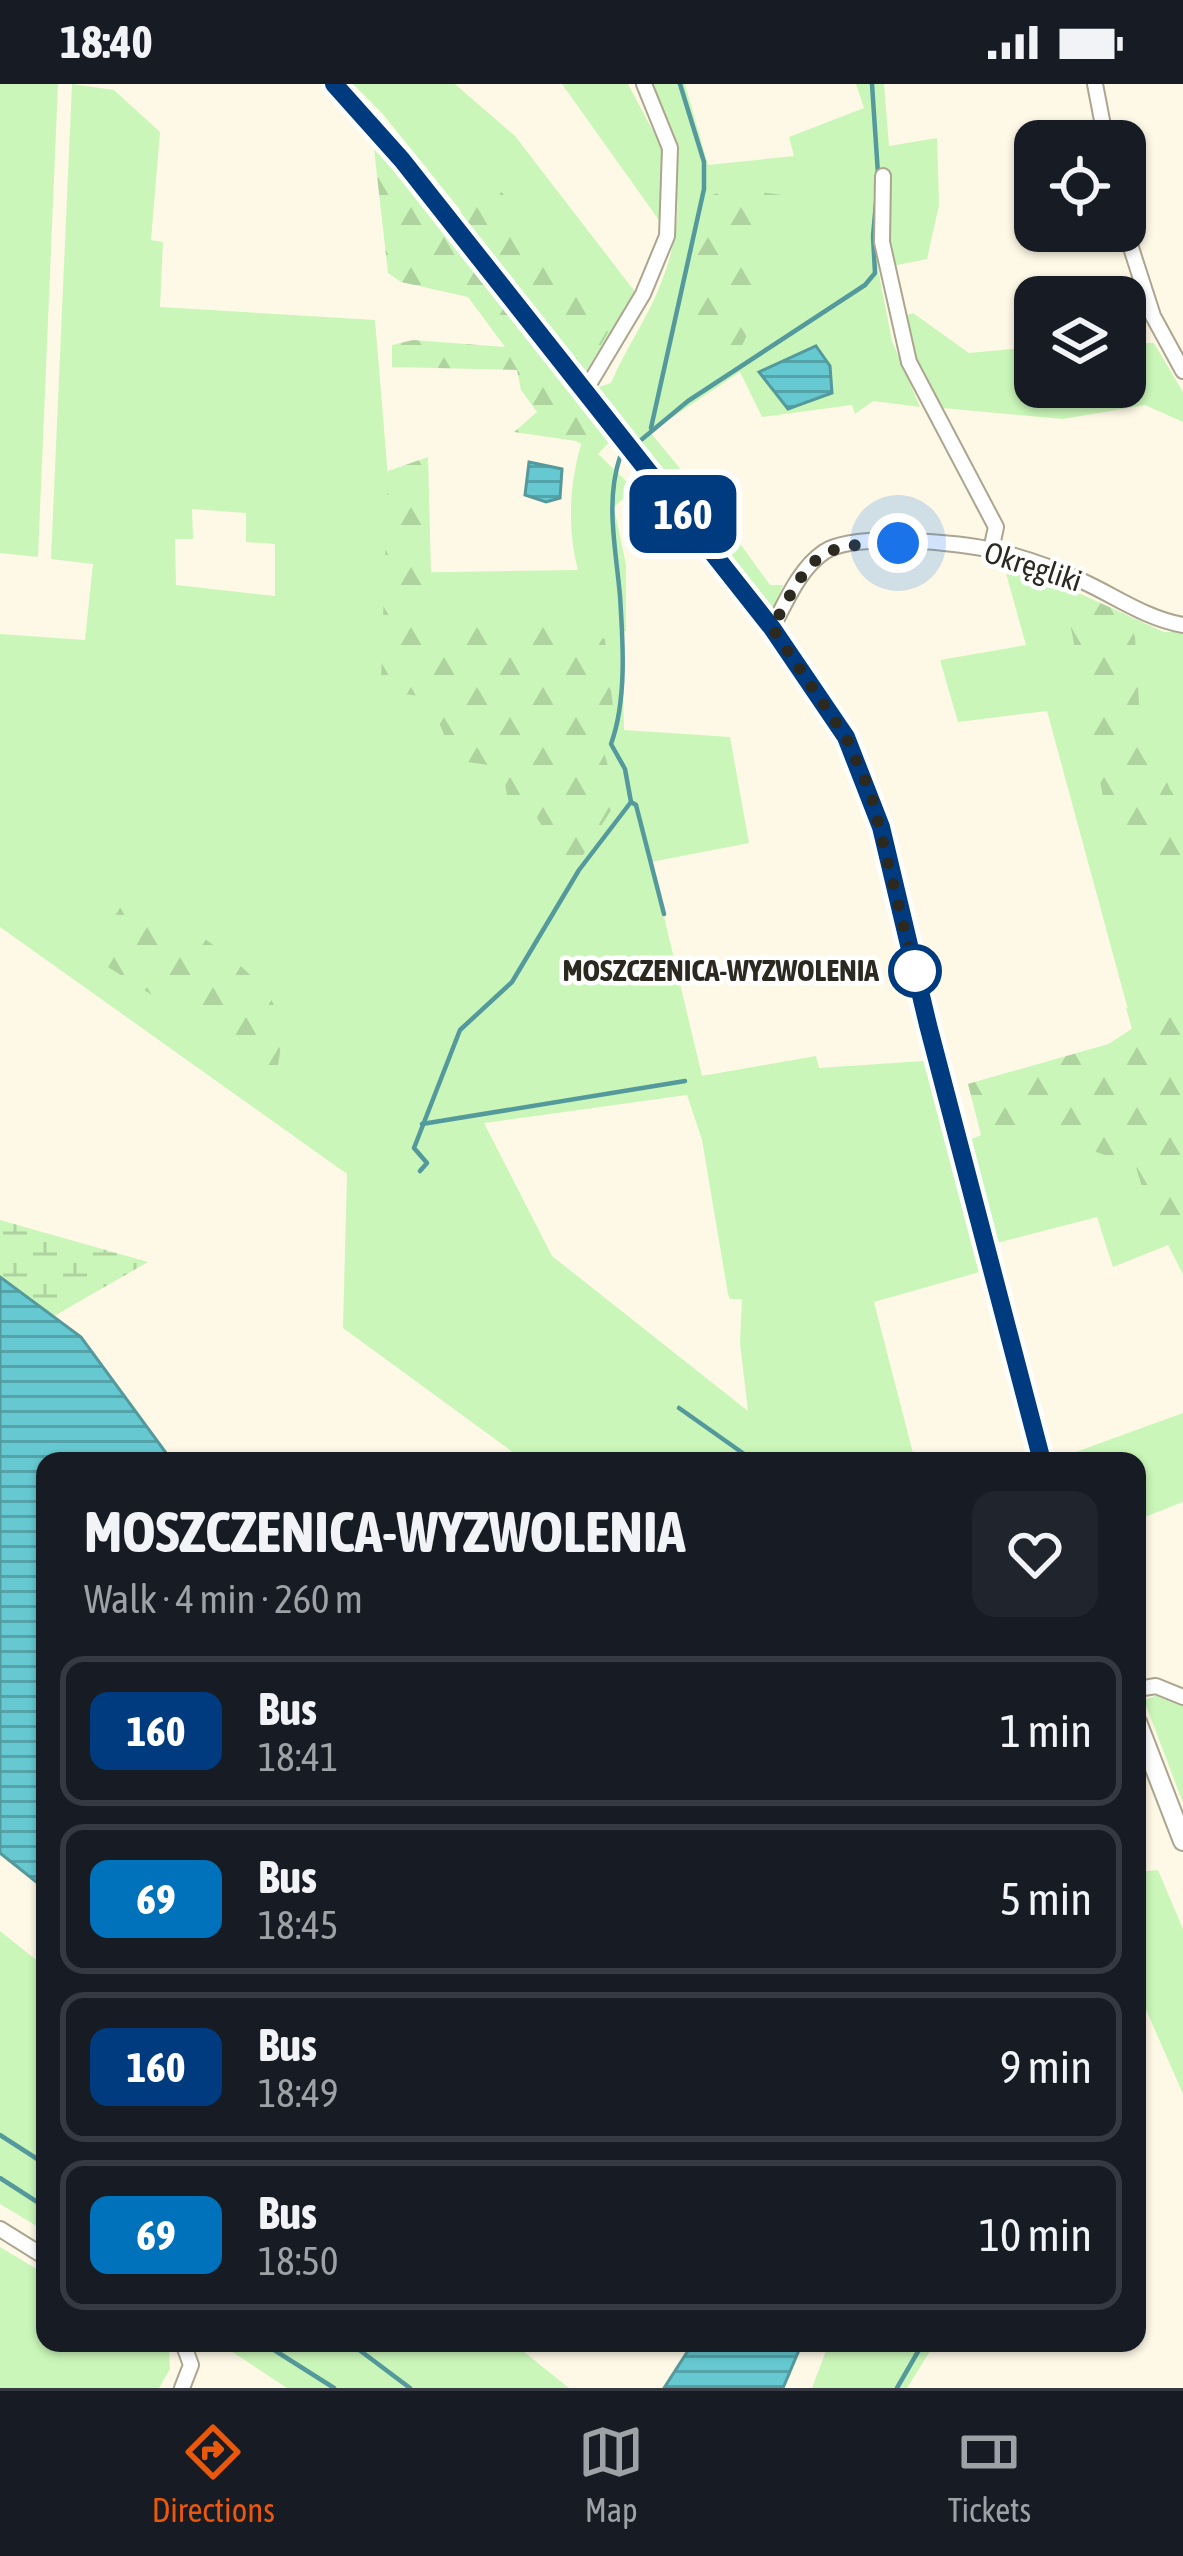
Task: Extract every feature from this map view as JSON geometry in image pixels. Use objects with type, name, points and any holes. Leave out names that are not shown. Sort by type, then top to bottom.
[{"type":"street","points":[[334,84],[402,160],[772,628],[846,737],[871,794],[1040,1452]]},
{"type":"street","points":[[585,391],[643,294],[667,236],[670,148],[644,84]]},
{"type":"street","points":[[1095,84],[1102,120]]},
{"type":"street","points":[[883,176],[882,242],[909,362],[997,527],[991,550]]},
{"type":"street","points":[[1132,252],[1153,316],[1183,371]]},
{"type":"street","name":"Okręgliki","points":[[772,628],[803,573],[828,550],[898,543],[991,550],[1060,572],[1134,610],[1183,625]]},
{"type":"street","points":[[1146,1688],[1156,1686],[1183,1697]]},
{"type":"street","points":[[1146,1745],[1183,1841]]},
{"type":"street","points":[[0,2229],[36,2251]]},
{"type":"street","points":[[182,2388],[191,2365],[186,2352]]},
{"type":"green space","points":[[0,84],[58,84],[38,557],[0,553]]},
{"type":"green space","points":[[72,84],[114,90],[160,132],[151,240],[163,242],[160,307],[375,320],[388,477],[387,573],[578,570],[571,504],[583,439],[634,489],[614,507],[626,565],[624,730],[730,737],[749,843],[651,862],[702,1076],[816,1056],[819,1068],[924,1061],[983,1271],[874,1302],[913,1452],[513,1452],[343,1328],[347,1174],[0,927],[0,634],[85,640],[93,564],[51,559]],"holes":[[[192,509],[246,513],[246,542],[275,544],[275,596],[176,585],[175,539],[193,539]],[[687,1095],[702,1140],[728,1294],[730,1299],[742,1299],[740,1343],[748,1411],[552,1256],[484,1123]]]},
{"type":"green space","points":[[353,84],[455,84],[515,136],[636,293],[588,368],[382,113]]},
{"type":"green space","points":[[562,84],[628,84],[664,152],[661,223]]},
{"type":"green space","points":[[649,84],[685,84],[708,165],[794,156],[789,137],[864,108],[856,84],[884,84],[889,146],[937,138],[939,205],[927,259],[878,269],[892,341],[920,407],[873,401],[855,414],[852,405],[762,417],[740,372],[650,432],[770,585],[783,585],[775,607],[769,609],[593,389],[611,383],[650,309],[676,230],[672,159]]},
{"type":"green space","points":[[374,149],[404,172],[614,437],[598,454],[576,441],[514,432],[537,412],[521,390],[517,370],[392,367],[392,345],[413,340],[505,347],[468,297],[401,282],[388,273]]},
{"type":"green space","points":[[494,182],[608,332],[583,377],[457,215]]},
{"type":"green space","points":[[732,188],[796,197],[771,238],[754,249],[753,261],[765,296],[741,348],[705,358],[692,318],[693,277],[712,195]]},
{"type":"green space","points":[[913,313],[969,353],[1014,349],[1014,408],[1127,408],[1063,419],[932,407],[902,338],[901,317]]},
{"type":"green space","points":[[1146,343],[1154,343],[1183,392],[1183,422],[1146,405]]},
{"type":"green space","points":[[428,457],[431,573],[412,603],[422,616],[495,629],[560,624],[605,639],[613,707],[603,749],[618,799],[571,874],[531,808],[507,795],[502,767],[454,760],[429,697],[404,694],[381,679],[388,471]]},
{"type":"green space","points":[[1002,559],[1164,632],[1183,632],[1183,1274],[1168,1245],[1113,1267],[1097,1217],[993,1244],[967,1141],[981,1135],[968,1084],[1109,1044],[1133,1028],[1047,711],[958,722],[940,660],[1026,645]]},
{"type":"green space","points":[[1063,586],[1127,615],[1135,637],[1140,720],[1183,809],[1183,901],[1103,797]]},
{"type":"green space","points":[[128,895],[216,946],[256,981],[280,1019],[277,1075],[108,967],[113,919]]},
{"type":"green space","points":[[1126,1008],[1183,1015],[1183,1274],[1145,1197],[1136,1167],[1041,1131],[1004,1144],[982,1135],[968,1084],[1109,1044],[1132,1029]]},
{"type":"green space","points":[[0,1220],[148,1262],[49,1319],[0,1286]]},
{"type":"green space","points":[[1183,1413],[1183,1502],[1146,1516],[1146,1452],[1076,1452]]},
{"type":"green space","points":[[1161,1694],[1183,1704],[1183,1803],[1146,1705],[1146,1699]]},
{"type":"green space","points":[[1158,1870],[1183,1929],[1183,2094],[1146,2010],[1146,1871]]},
{"type":"green space","points":[[0,1931],[36,1960],[36,2226],[0,2204]]},
{"type":"green space","points":[[0,2247],[36,2269],[36,2352],[169,2352],[170,2369],[159,2388],[0,2388]]},
{"type":"green space","points":[[233,2352],[524,2352],[569,2388],[287,2388]]},
{"type":"green space","points":[[826,2352],[929,2352],[907,2388],[812,2388]]},
{"type":"water","points":[[816,346],[830,366],[832,393],[788,409],[759,372]]},
{"type":"water","points":[[529,462],[562,469],[560,498],[546,502],[525,495]]},
{"type":"water","points":[[0,1277],[81,1337],[165,1452],[36,1452],[36,1882],[0,1853]]},
{"type":"water","points":[[687,2352],[798,2352],[783,2388],[664,2388]]},
{"type":"waterway","points":[[651,428],[704,189],[704,162],[680,84]]},
{"type":"waterway","points":[[872,84],[878,174]]},
{"type":"waterway","points":[[641,440],[688,401],[865,285],[875,273],[876,203]]},
{"type":"waterway","points":[[620,457],[612,508],[623,671],[611,744],[625,769],[664,914]]},
{"type":"waterway","points":[[420,1171],[427,1163],[414,1148],[460,1030],[512,982],[579,870],[631,802]]},
{"type":"waterway","points":[[422,1124],[685,1081]]},
{"type":"waterway","points":[[679,1408],[741,1452]]},
{"type":"waterway","points":[[0,2135],[36,2158]]},
{"type":"waterway","points":[[0,2178],[36,2201]]},
{"type":"waterway","points":[[277,2352],[334,2388]]},
{"type":"waterway","points":[[362,2352],[410,2388]]},
{"type":"waterway","points":[[897,2388],[918,2352]]},
{"type":"bus line","name":"160","points":[[334,84],[402,160],[772,628],[846,737],[881,827],[1040,1452]]},
{"type":"place","name":"MOSZCZENICA-WYZWOLENIA","points":[[915,971]]},
{"type":"route","points":[[898,543],[828,550],[803,573],[772,628],[846,737],[871,794],[917,980],[915,971]]}]
